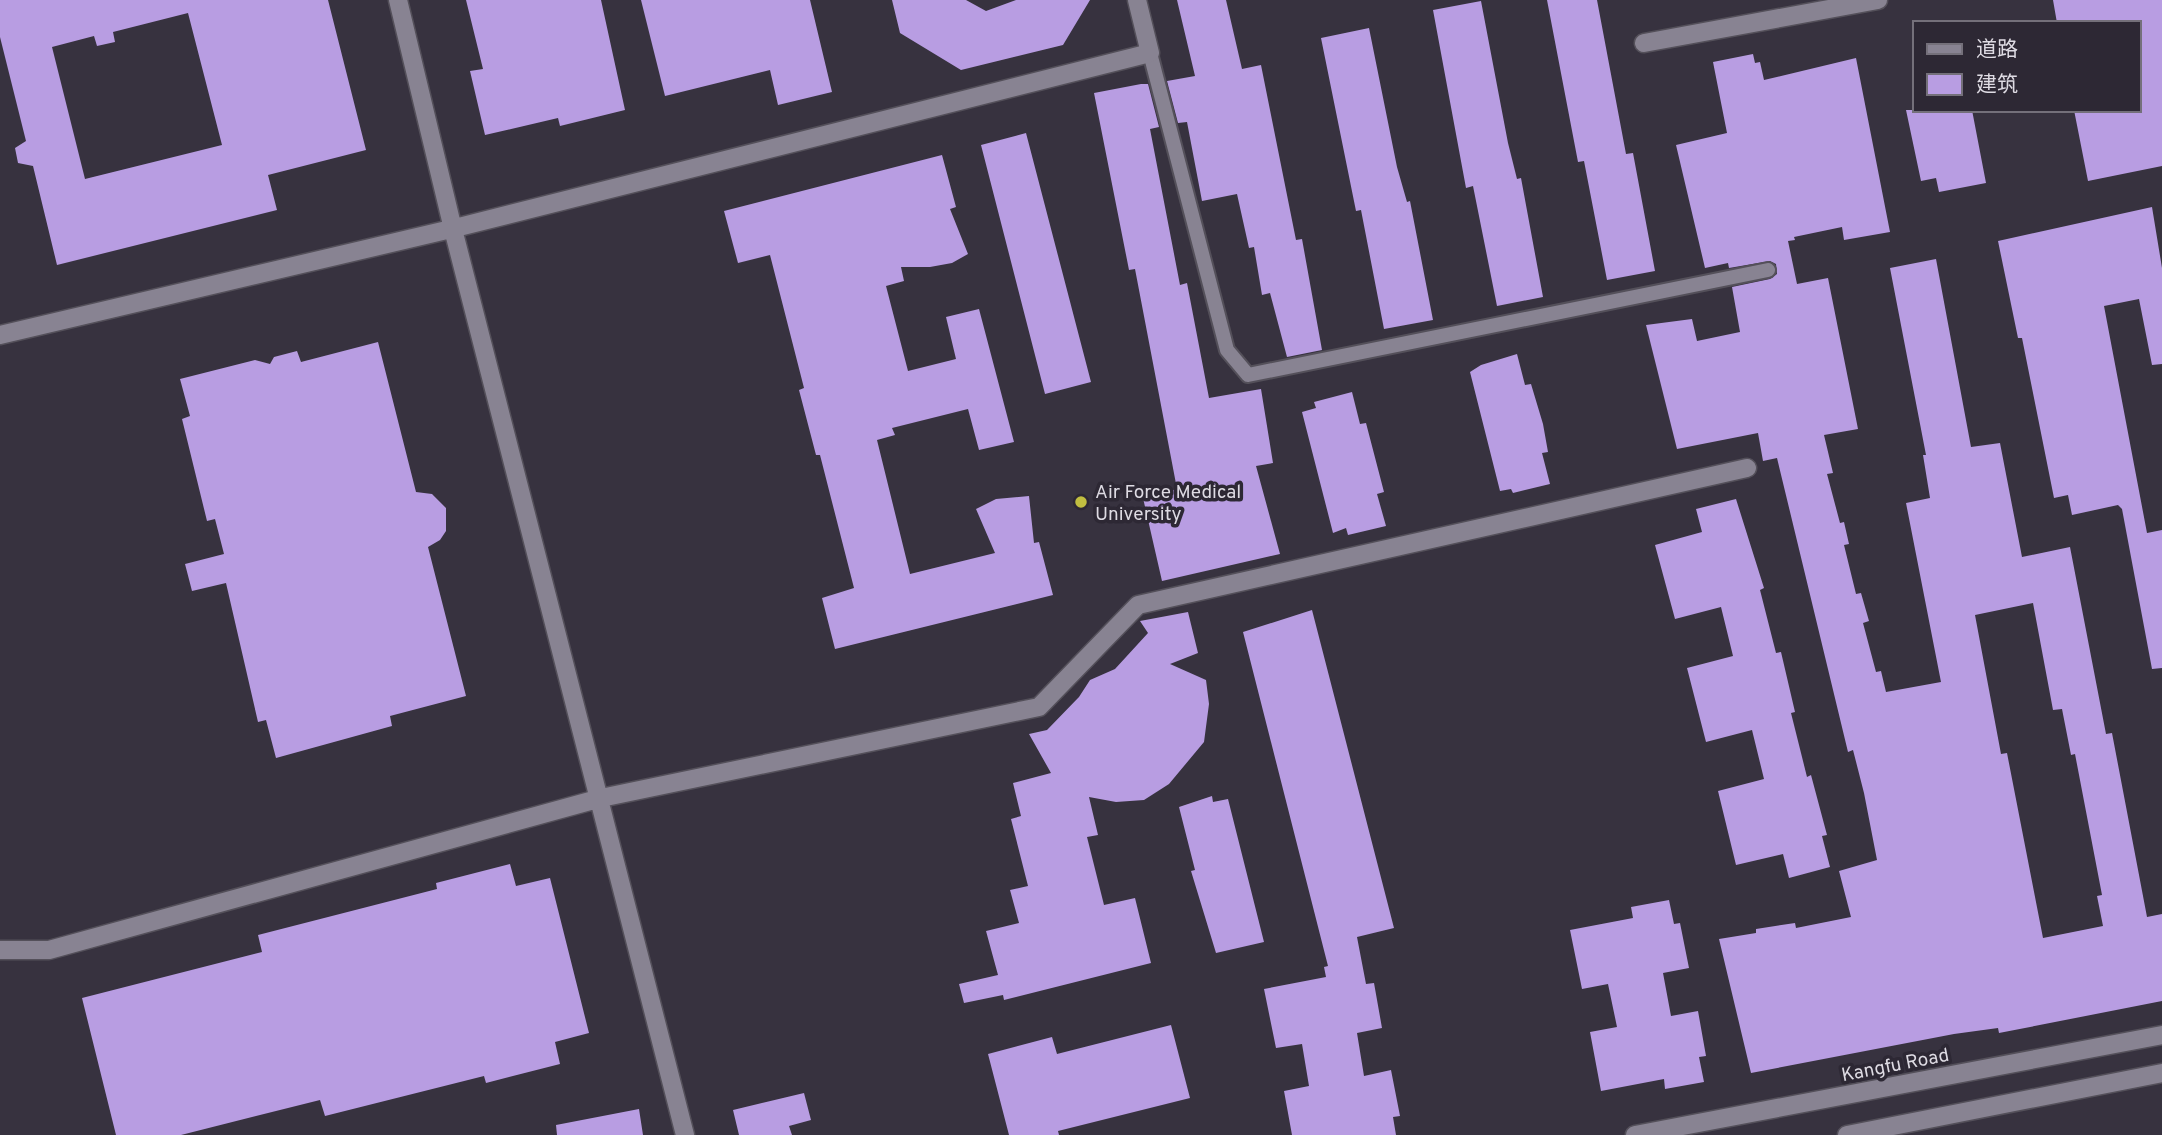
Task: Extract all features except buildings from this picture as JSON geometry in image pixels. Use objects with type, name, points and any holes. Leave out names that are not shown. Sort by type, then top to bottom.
[{"type":"street","points":[[398,0],[453,229],[601,798],[685,1135]]},
{"type":"street","points":[[0,335],[453,229],[1150,53],[1138,0]]},
{"type":"street","points":[[1644,43],[1878,0]]},
{"type":"street","points":[[0,950],[49,950],[601,798],[1039,707],[1139,606],[1747,468]]},
{"type":"street","name":"Kangfu Road","points":[[1635,1135],[2162,1035]]},
{"type":"street","points":[[1847,1135],[2162,1073]]},
{"type":"lane","points":[[1150,53],[1227,350],[1248,375],[1768,270]]},
{"type":"place","name":"Air Force Medical University","points":[[1081,502]]}]
